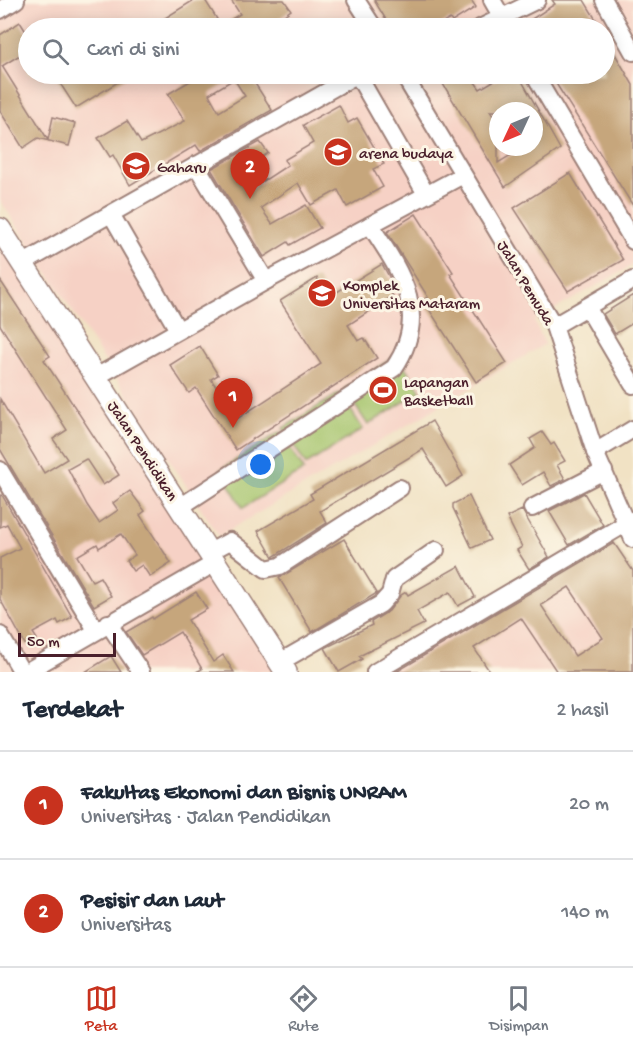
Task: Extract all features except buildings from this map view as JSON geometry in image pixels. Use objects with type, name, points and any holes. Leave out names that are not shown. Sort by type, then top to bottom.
[{"type":"main road","name":"Jalan Pendidikan","points":[[0,229],[283,667]]},
{"type":"street","points":[[0,10],[16,0]]},
{"type":"street","points":[[356,0],[368,18]]},
{"type":"street","points":[[492,0],[502,18]]},
{"type":"street","points":[[512,18],[537,0]]},
{"type":"street","points":[[604,0],[614,18]]},
{"type":"street","points":[[615,20],[633,52]]},
{"type":"street","points":[[22,264],[340,84]]},
{"type":"street","points":[[364,84],[426,194]]},
{"type":"street","name":"Jalan Pemuda","points":[[409,84],[554,326],[595,452],[630,528]]},
{"type":"street","points":[[540,84],[633,241]]},
{"type":"street","points":[[196,165],[266,281]]},
{"type":"street","points":[[96,377],[266,281],[463,175]]},
{"type":"street","points":[[111,214],[178,330]]},
{"type":"street","points":[[180,507],[394,368],[410,328],[410,296],[397,267],[370,225]]},
{"type":"street","points":[[554,326],[633,280]]},
{"type":"street","points":[[587,307],[633,386]]},
{"type":"street","points":[[595,452],[633,429]]},
{"type":"street","points":[[0,470],[102,627],[141,672]]},
{"type":"street","points":[[532,508],[604,471]]},
{"type":"street","points":[[0,635],[24,672],[102,627],[211,558],[230,541],[266,568],[280,566],[400,488]]},
{"type":"street","points":[[375,672],[630,528]]},
{"type":"street","points":[[283,667],[381,604],[390,594],[394,579],[436,550]]},
{"type":"shaded area","name":"Komplek Universitas Mataram","points":[[20,0],[633,0],[633,265],[534,321],[545,344],[219,536],[0,200],[0,12]]},
{"type":"shaded area","points":[[0,235],[281,672],[0,672]]},
{"type":"shaded area","points":[[570,548],[633,641],[633,672],[361,672]]},
{"type":"green space","name":"Lapangan Basketball","points":[[397,355],[421,391],[368,425],[344,389]]},
{"type":"green space","points":[[340,393],[363,429],[306,465],[283,428]]},
{"type":"green space","points":[[280,432],[304,470],[243,508],[220,470]]},
{"type":"place","name":"arena budaya","points":[[338,152]]},
{"type":"place","name":"Gaharu","points":[[136,166]]},
{"type":"place","name":"Pesisir dan Laut","points":[[250,199]]},
{"type":"place","name":"Komplek Universitas Mataram","points":[[322,293]]},
{"type":"place","name":"Lapangan Basketball","points":[[383,390]]},
{"type":"place","name":"Fakultas Ekonomi dan Bisnis UNRAM","points":[[233,428]]}]
